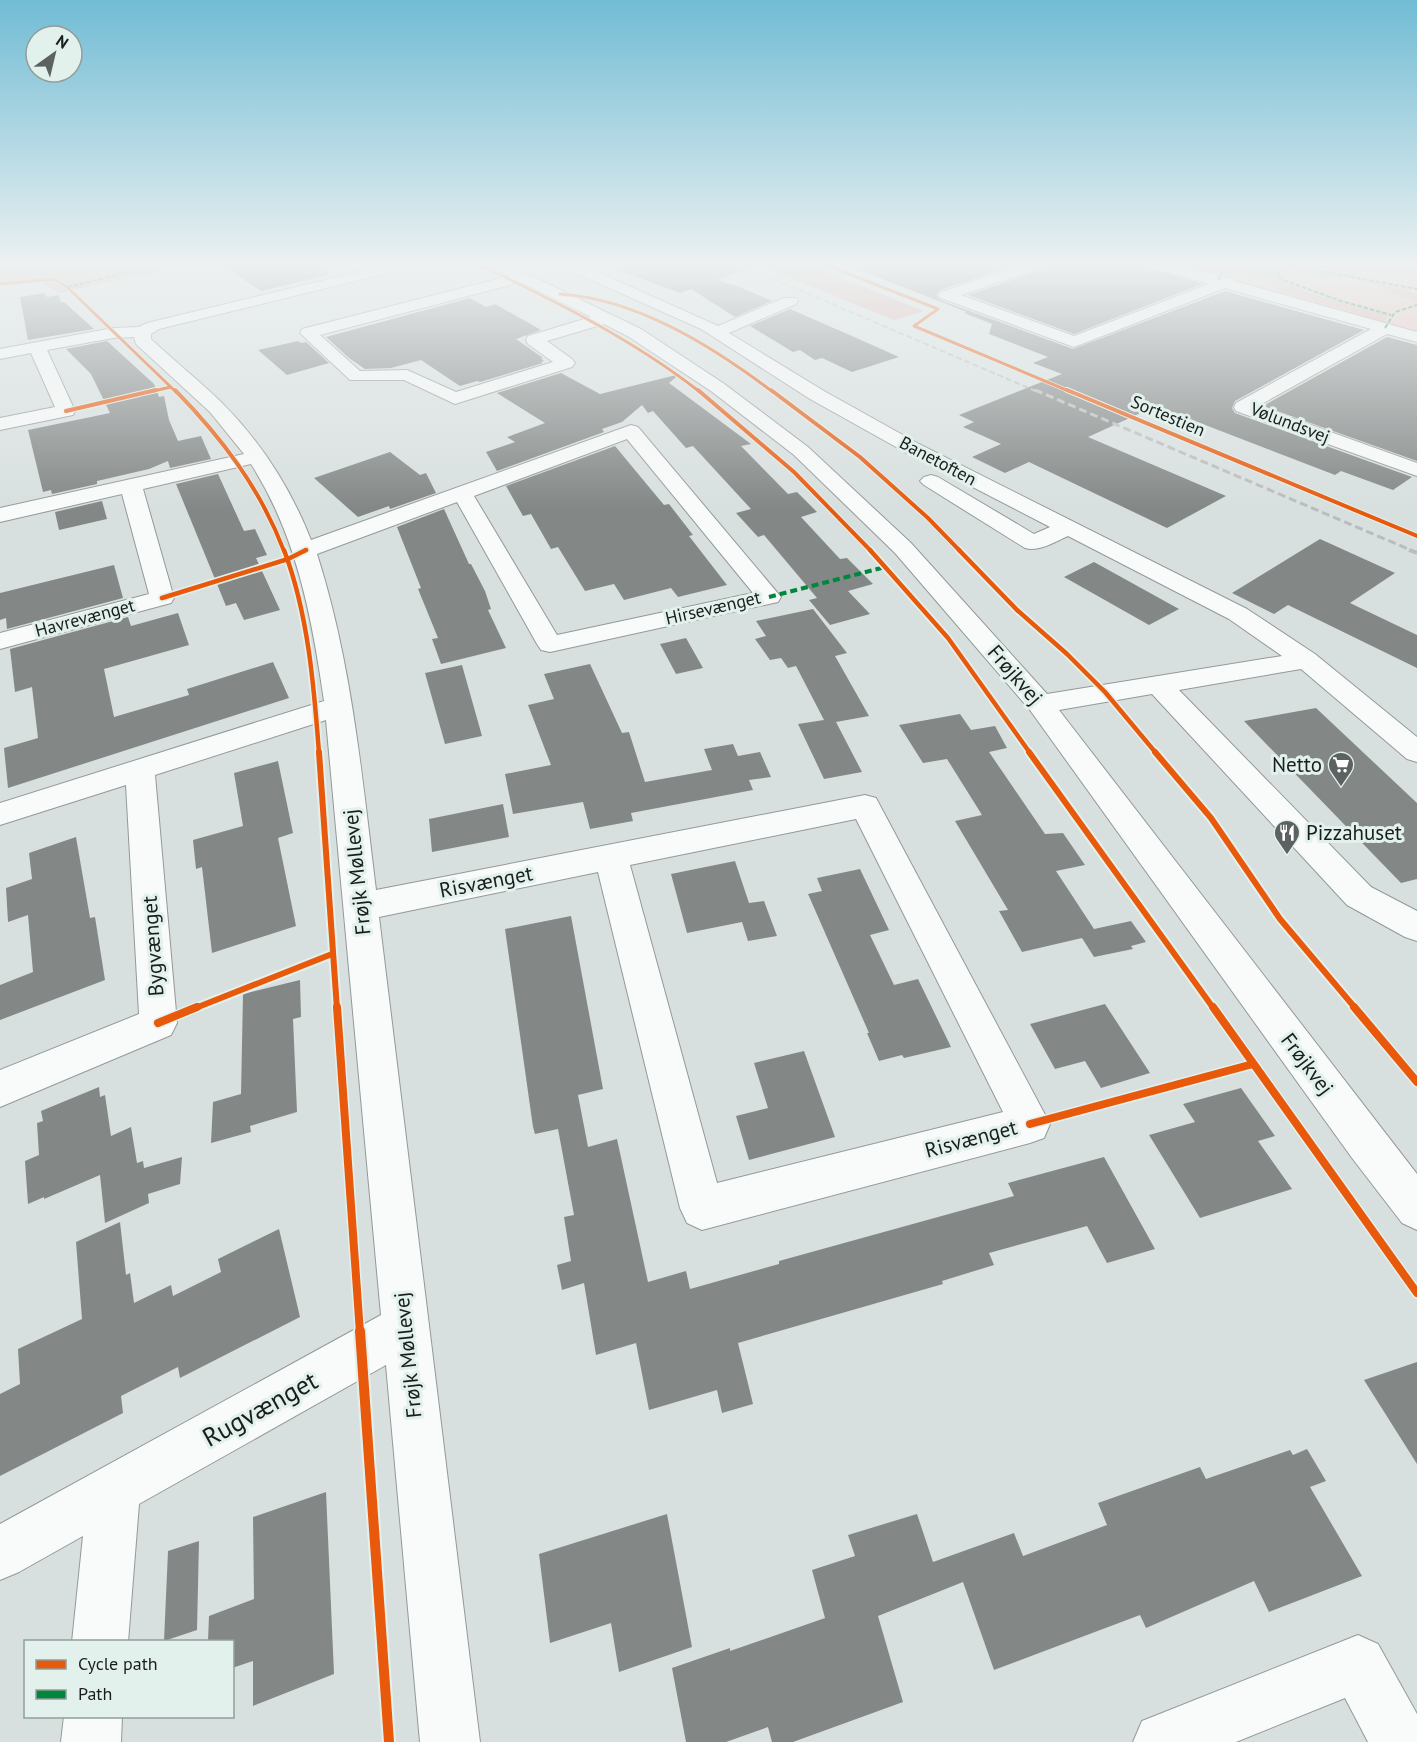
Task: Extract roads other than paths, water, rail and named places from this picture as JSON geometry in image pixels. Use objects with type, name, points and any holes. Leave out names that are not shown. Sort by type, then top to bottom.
[{"type":"street","points":[[2,353],[41,346]]},
{"type":"street","name":"Frøjk Møllevej","points":[[149,346],[226,417],[281,494],[306,550],[325,622],[339,706],[450,1742]]},
{"type":"street","points":[[323,346],[356,376],[407,375],[455,398],[566,363],[543,346]]},
{"type":"street","name":"Frøjkvej","points":[[655,346],[717,387],[801,452],[903,548],[1040,704],[1417,1208]]},
{"type":"street","name":"Banetoften","points":[[740,346],[836,406],[912,448],[1238,614],[1306,660],[1417,752]]},
{"type":"street","name":"Vølundsvej","points":[[1352,346],[1243,407],[1417,470]]},
{"type":"street","points":[[0,424],[66,411],[37,347]]},
{"type":"street","name":"Hirsevænget","points":[[306,550],[462,493],[631,432],[769,597],[550,644],[462,493]]},
{"type":"street","points":[[0,515],[256,457]]},
{"type":"street","points":[[931,481],[1033,543],[1068,528]]},
{"type":"street","name":"Havrevænget","points":[[0,641],[162,598],[131,486]]},
{"type":"street","points":[[1040,704],[1306,660]]},
{"type":"street","points":[[1158,684],[1359,896],[1417,927]]},
{"type":"street","points":[[0,814],[339,706]]},
{"type":"street","name":"Bygvænget","points":[[0,1089],[158,1023],[140,770]]},
{"type":"street","name":"Risvænget","points":[[360,907],[865,806],[1030,1124],[702,1208],[611,857]]},
{"type":"street","name":"Rugvænget","points":[[0,1553],[405,1328]]},
{"type":"street","points":[[100,1640],[114,1490]]},
{"type":"street","points":[[1162,1742],[1358,1664],[1401,1742]]},
{"type":"street","points":[[91,1742],[93,1718]]},
{"type":"railway","points":[[931,346],[1038,392]]},
{"type":"railway","points":[[1035,390],[1413,551]]},
{"type":"railway","points":[[1409,550],[1417,553]]},
{"type":"place","name":"Netto","points":[[1341,788]]},
{"type":"place","name":"Pizzahuset","points":[[1287,856]]}]
